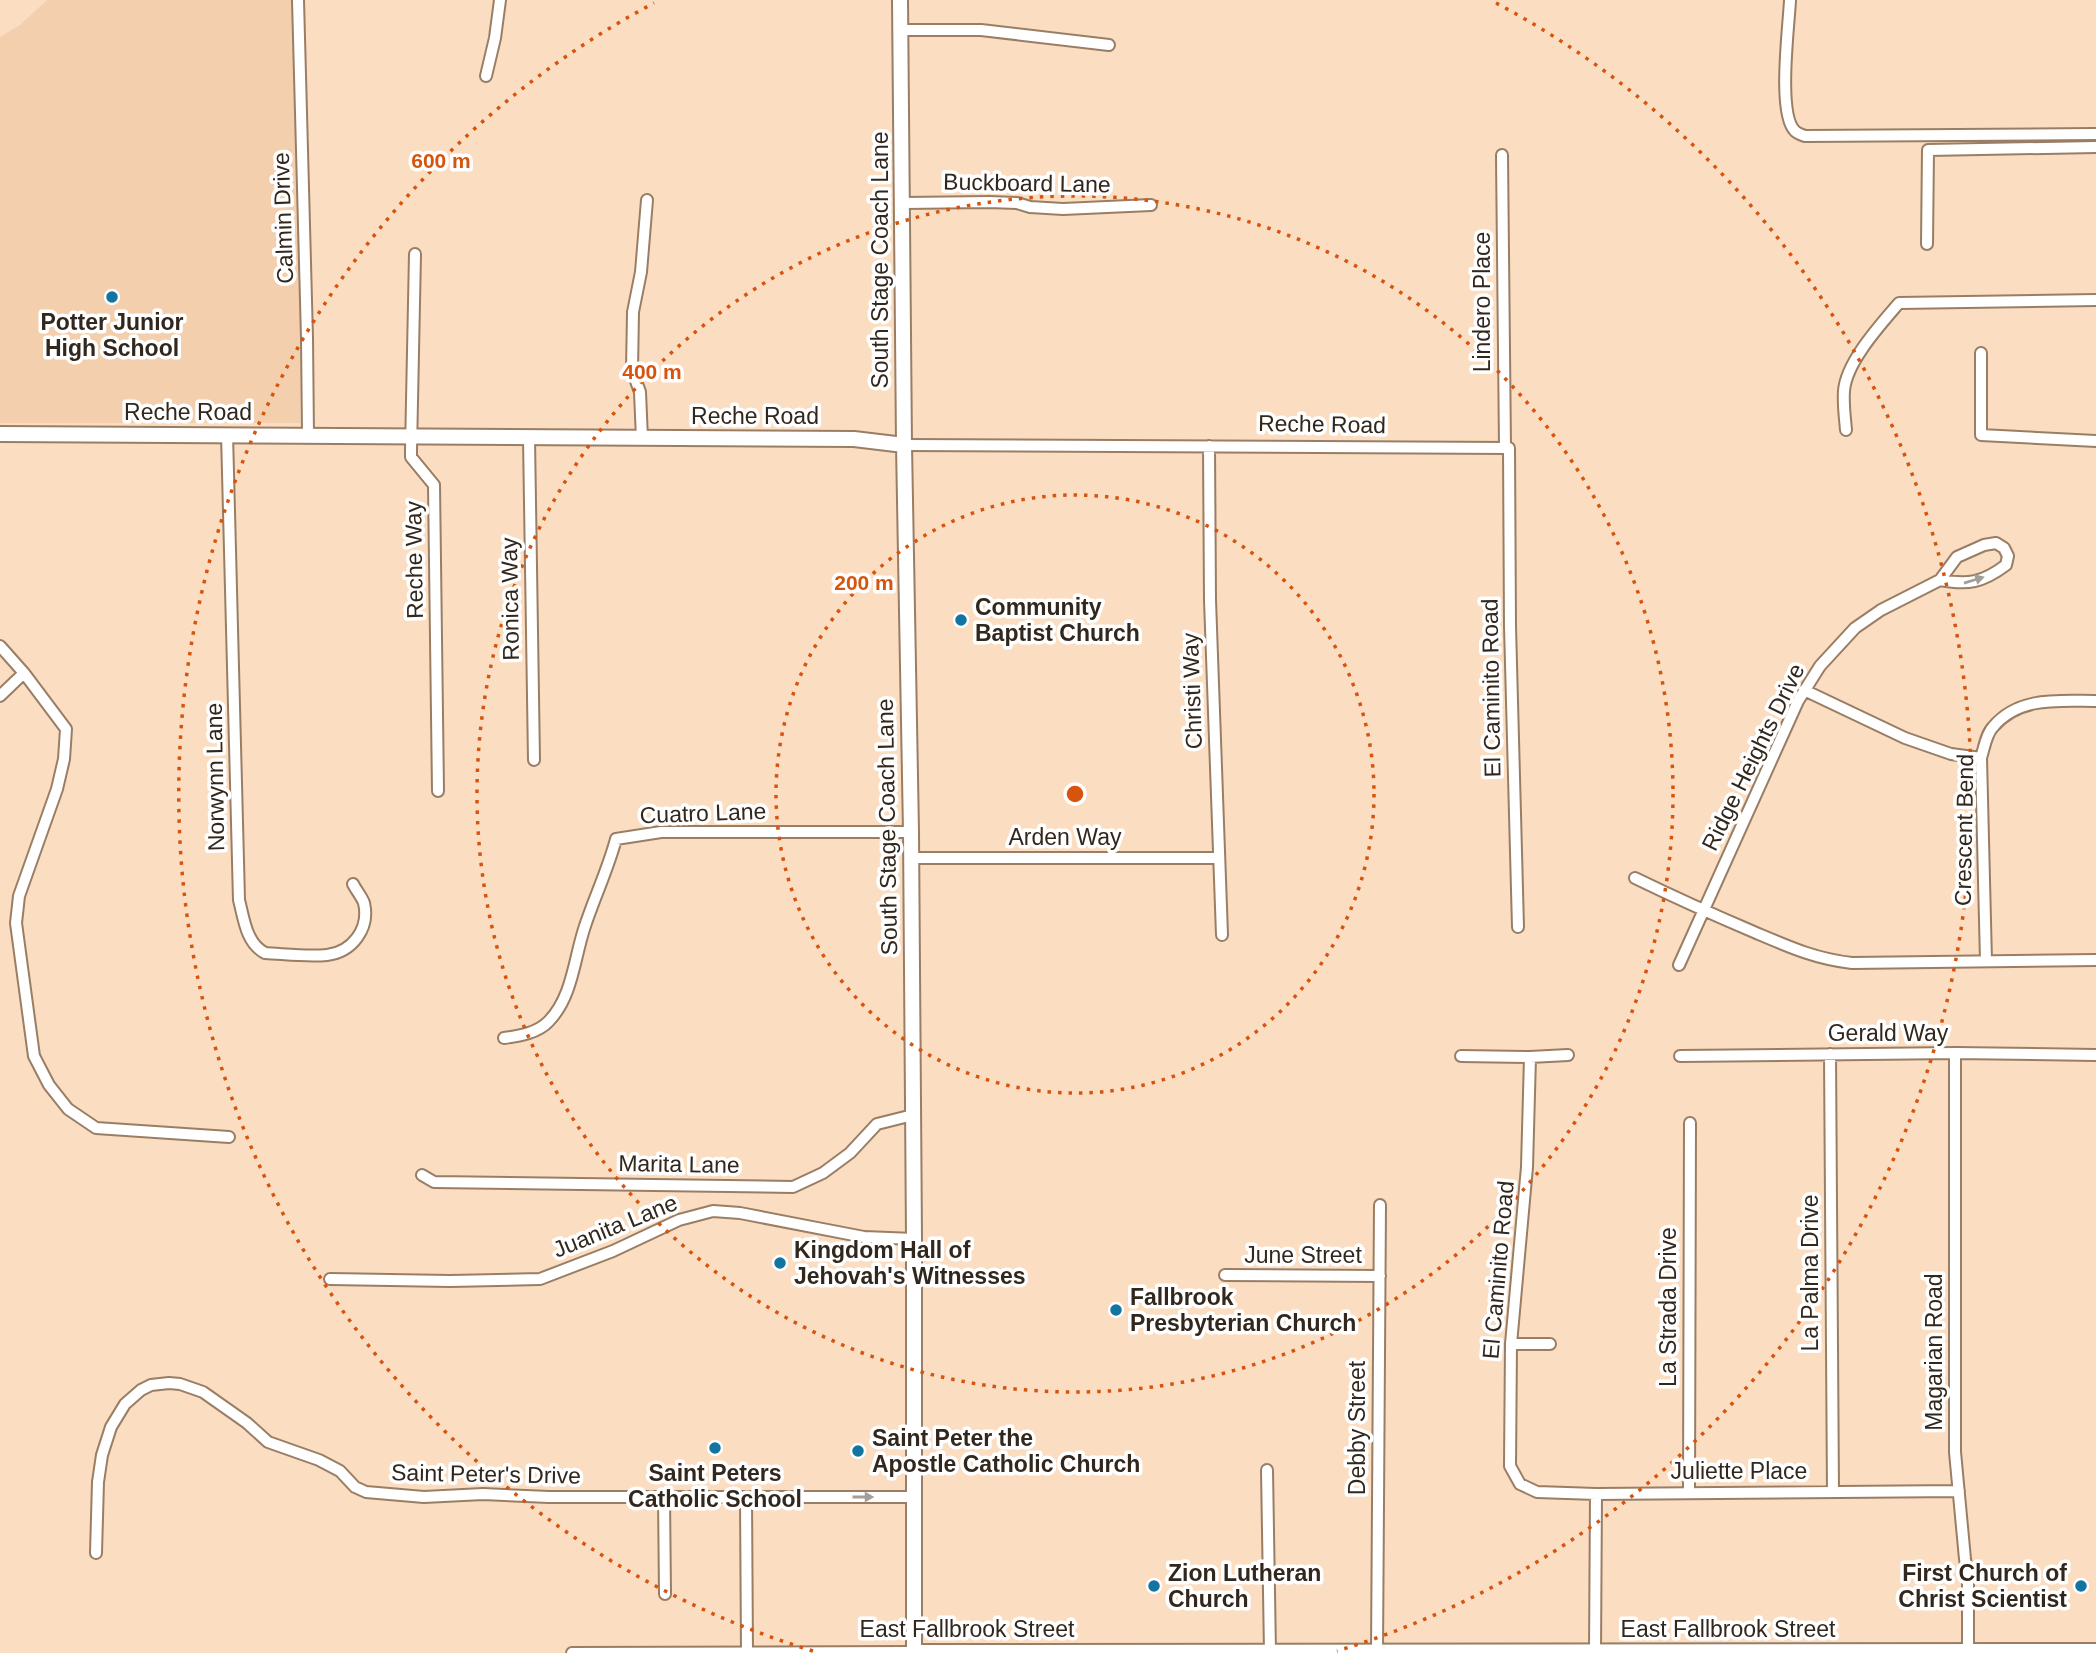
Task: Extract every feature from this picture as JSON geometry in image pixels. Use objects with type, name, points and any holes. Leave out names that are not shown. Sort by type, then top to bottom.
[{"type":"main road","name":"South Stage Coach Lane","points":[[900,0],[911,832],[914,1652]]},
{"type":"main road","name":"Reche Road","points":[[0,434],[854,439],[904,445]]},
{"type":"main road","name":"East Fallbrook Street","points":[[914,1652],[2096,1651]]},
{"type":"street","name":"Calmin Drive","points":[[298,0],[308,436]]},
{"type":"street","points":[[486,76],[500,0]]},
{"type":"street","points":[[1790,0],[1786,94],[1791,124],[1796,132],[1805,136],[2096,134]]},
{"type":"street","points":[[901,30],[981,30],[1110,45]]},
{"type":"street","points":[[1927,244],[1928,150],[2096,147]]},
{"type":"street","name":"Lindero Place","points":[[1502,155],[1507,449]]},
{"type":"street","points":[[642,439],[639,393],[632,370],[633,312],[641,272],[648,200]]},
{"type":"street","name":"Buckboard Lane","points":[[903,203],[1017,203],[1030,207],[1063,209],[1151,205]]},
{"type":"street","name":"Reche Way","points":[[415,254],[411,457],[435,485],[438,791]]},
{"type":"street","points":[[1846,430],[1846,381],[1864,345],[1899,303],[2096,300]]},
{"type":"street","points":[[1980,353],[1980,435],[2096,441]]},
{"type":"street","name":"Norwynn Lane","points":[[227,434],[239,900],[250,940],[257,949],[265,953],[338,953],[353,943],[364,929],[364,904],[353,884]]},
{"type":"street","name":"Ronica Way","points":[[529,438],[534,760]]},
{"type":"street","name":"Reche Road","points":[[904,445],[1507,449]]},
{"type":"street","name":"Christi Way","points":[[1209,446],[1210,609],[1222,935]]},
{"type":"street","name":"El Caminito Road","points":[[1507,449],[1518,927]]},
{"type":"street","name":"Ridge Heights Drive","points":[[1679,965],[1804,690],[1820,666],[1855,628],[1881,610],[1940,580],[1958,557],[1984,545],[1996,543],[2004,548],[2008,556],[2006,565],[1997,572],[1968,584],[1940,580]]},
{"type":"street","points":[[0,646],[66,729],[64,760],[57,789],[19,896],[16,923],[34,1056],[48,1085],[68,1109],[96,1128],[229,1137]]},
{"type":"street","points":[[0,696],[24,673]]},
{"type":"street","points":[[1804,690],[1905,738],[1951,754],[1981,758]]},
{"type":"street","name":"Crescent Bend","points":[[1986,961],[1981,758],[1991,728],[2016,708],[2039,702],[2096,701]]},
{"type":"street","name":"Cuatro Lane","points":[[504,1038],[522,1036],[547,1023],[562,1004],[568,993],[586,923],[610,863],[616,839],[661,832],[911,832]]},
{"type":"street","name":"Arden Way","points":[[911,858],[1219,858]]},
{"type":"street","points":[[1634,878],[1703,911],[1810,956],[1830,961],[2096,960]]},
{"type":"street","name":"Gerald Way","points":[[1680,1056],[1955,1053],[2096,1055]]},
{"type":"street","name":"Magarian Road","points":[[1955,1053],[1955,1452],[1968,1576],[1968,1650]]},
{"type":"street","name":"La Palma Drive","points":[[1830,1054],[1833,1492]]},
{"type":"street","points":[[1461,1056],[1568,1055]]},
{"type":"street","name":"El Caminito Road","points":[[1520,1484],[1510,1466],[1511,1344],[1527,1167],[1530,1057]]},
{"type":"street","name":"Marita Lane","points":[[422,1175],[434,1181],[793,1187],[823,1173],[850,1153],[877,1124],[913,1115]]},
{"type":"street","name":"La Strada Drive","points":[[1689,1492],[1690,1123]]},
{"type":"street","name":"Debby Street","points":[[1377,1652],[1380,1205]]},
{"type":"street","name":"Juanita Lane","points":[[330,1279],[540,1279],[612,1251],[679,1220],[713,1211],[740,1213],[864,1237],[914,1240]]},
{"type":"street","name":"June Street","points":[[1225,1275],[1380,1276]]},
{"type":"street","points":[[1511,1344],[1550,1344]]},
{"type":"street","name":"Saint Peter's Drive","points":[[96,1553],[98,1482],[102,1455],[111,1427],[125,1404],[141,1390],[151,1385],[169,1383],[202,1392],[247,1423],[268,1443],[319,1460],[340,1471],[355,1487],[366,1492],[424,1497],[483,1494],[550,1497],[914,1497]]},
{"type":"street","points":[[1268,1470],[1270,1652]]},
{"type":"street","name":"Juliette Place","points":[[1520,1484],[1537,1492],[1596,1494],[1959,1491]]},
{"type":"street","points":[[1595,1652],[1596,1494]]},
{"type":"street","points":[[664,1497],[664,1594]]},
{"type":"street","points":[[746,1497],[747,1652]]},
{"type":"street","name":"East Fallbrook Street","points":[[573,1653],[914,1652]]},
{"type":"shaded area","points":[[47,0],[293,0],[301,319],[300,423],[0,423],[0,37],[20,25]]},
{"type":"place","name":"Potter Junior High School","points":[[112,297]]},
{"type":"place","name":"Community Baptist Church","points":[[961,620]]},
{"type":"place","name":"Kingdom Hall of Jehovah's Witnesses","points":[[780,1263]]},
{"type":"place","name":"Fallbrook Presbyterian Church","points":[[1116,1310]]},
{"type":"place","name":"Saint Peters Catholic School","points":[[715,1448]]},
{"type":"place","name":"Saint Peter the Apostle Catholic Church","points":[[858,1451]]},
{"type":"place","name":"Zion Lutheran Church","points":[[1154,1586]]},
{"type":"place","name":"First Church of Christ Scientist","points":[[2081,1586]]}]
